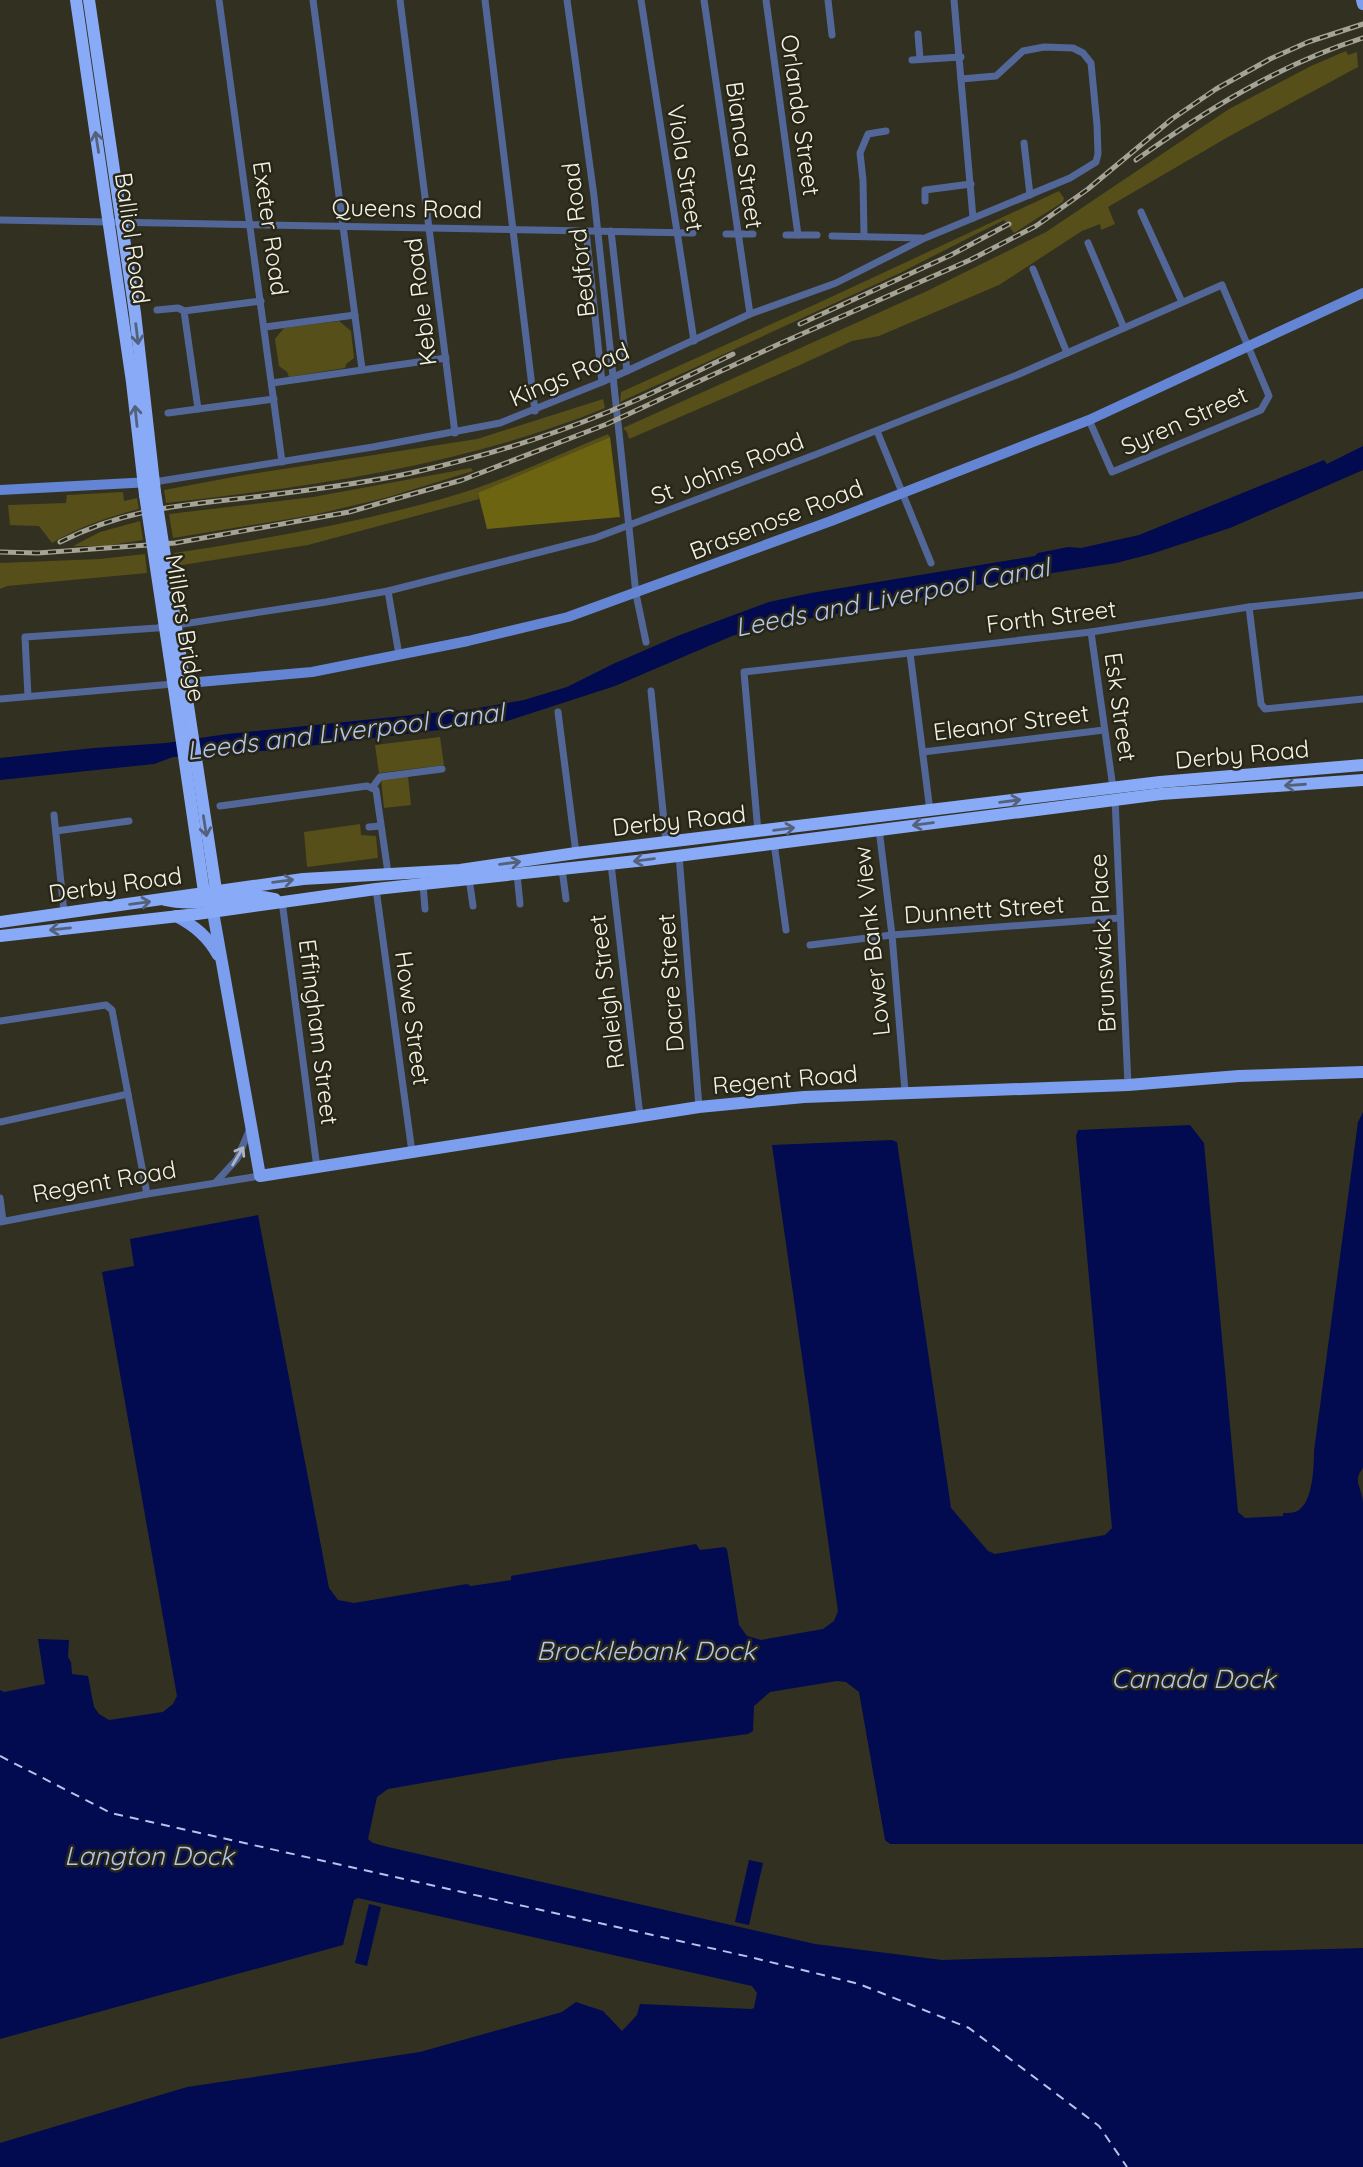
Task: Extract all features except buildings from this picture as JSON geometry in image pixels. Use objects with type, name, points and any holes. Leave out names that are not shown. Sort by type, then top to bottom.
[{"type":"highway","name":"Balliol Road","points":[[76,0],[116,222]]},
{"type":"highway","name":"Balliol Road","points":[[89,0],[149,488]]},
{"type":"highway","name":"Millers Bridge","points":[[149,488],[211,899]]},
{"type":"highway","name":"Derby Road","points":[[0,936],[176,916],[211,899],[303,878],[460,870],[576,853],[930,811],[1114,794],[1363,765]]},
{"type":"highway","name":"Derby Road","points":[[0,922],[165,900],[282,901],[562,869],[879,829],[1114,794],[1161,794],[1363,780]]},
{"type":"main road","name":"Brasenose Road","points":[[179,689],[312,671],[399,655],[568,617],[831,522],[1089,420],[1363,293]]},
{"type":"main road","points":[[0,491],[149,488]]},
{"type":"main road","name":"Millers Bridge","points":[[211,899],[260,1176]]},
{"type":"main road","points":[[176,916],[197,928],[210,941],[222,961]]},
{"type":"main road","name":"Regent Road","points":[[260,1176],[699,1107],[804,1097],[905,1091],[1128,1085],[1239,1076],[1363,1072]]},
{"type":"street","name":"Exeter Road","points":[[219,0],[282,462]]},
{"type":"street","points":[[313,0],[362,369]]},
{"type":"street","name":"Keble Road","points":[[400,0],[455,433]]},
{"type":"street","points":[[485,0],[535,411]]},
{"type":"street","name":"Bedford Road","points":[[567,0],[593,187],[636,594],[646,642]]},
{"type":"street","name":"Viola Street","points":[[641,0],[694,341]]},
{"type":"street","name":"Bianca Street","points":[[704,0],[750,314]]},
{"type":"street","name":"Orlando Street","points":[[766,0],[798,235]]},
{"type":"street","points":[[828,0],[832,36]]},
{"type":"street","points":[[954,0],[973,218]]},
{"type":"street","points":[[918,34],[916,60],[961,57]]},
{"type":"street","name":"Kings Road","points":[[149,488],[455,433],[500,423],[535,411],[750,314],[836,283],[925,238],[1070,178],[1096,162],[1098,154],[1091,63],[1083,53],[1073,48],[1044,47],[1023,51],[996,76],[961,79]]},
{"type":"street","points":[[864,236],[860,153],[868,134],[886,131]]},
{"type":"street","points":[[1024,143],[1030,195]]},
{"type":"street","points":[[924,180],[925,201]]},
{"type":"street","points":[[925,190],[971,184]]},
{"type":"street","points":[[1140,212],[1182,302]]},
{"type":"street","name":"Queens Road","points":[[0,220],[693,233]]},
{"type":"street","name":"Bedford Road","points":[[586,231],[602,382]]},
{"type":"street","name":"Bedford Road","points":[[611,231],[627,371]]},
{"type":"street","points":[[726,234],[753,234]]},
{"type":"street","points":[[786,235],[817,236]]},
{"type":"street","points":[[832,236],[925,238]]},
{"type":"street","points":[[1088,243],[1124,328]]},
{"type":"street","points":[[1033,269],[1067,353]]},
{"type":"street","name":"St Johns Road","points":[[28,696],[25,637],[158,628],[388,591],[595,538],[877,431],[1067,353],[1222,285],[1249,346]]},
{"type":"street","points":[[157,310],[178,308],[184,311],[261,302]]},
{"type":"street","points":[[184,311],[198,409]]},
{"type":"street","points":[[265,327],[355,315]]},
{"type":"street","name":"Syren Street","points":[[1089,420],[1112,472],[1261,410],[1269,397],[1249,346]]},
{"type":"street","points":[[272,383],[446,358]]},
{"type":"street","points":[[168,413],[274,399]]},
{"type":"street","points":[[877,431],[931,563]]},
{"type":"street","points":[[388,591],[399,655]]},
{"type":"street","name":"Forth Street","points":[[758,832],[744,672],[1091,632],[1249,607],[1363,595]]},
{"type":"street","points":[[1249,607],[1261,704],[1265,709],[1363,699]]},
{"type":"street","name":"Esk Street","points":[[1091,632],[1114,794]]},
{"type":"street","points":[[911,653],[930,811]]},
{"type":"street","points":[[0,699],[179,689]]},
{"type":"street","points":[[651,691],[666,842]]},
{"type":"street","points":[[558,712],[576,853]]},
{"type":"street","name":"Eleanor Street","points":[[923,752],[1104,730]]},
{"type":"street","points":[[372,788],[380,777],[442,769]]},
{"type":"street","points":[[220,806],[366,786],[372,788],[376,790],[388,873]]},
{"type":"street","name":"Brunswick Place","points":[[1114,794],[1128,1085]]},
{"type":"street","points":[[54,815],[64,912]]},
{"type":"street","points":[[56,831],[129,821]]},
{"type":"street","points":[[369,827],[380,826]]},
{"type":"street","name":"Lower Bank View","points":[[879,829],[892,935],[905,1091]]},
{"type":"street","points":[[774,843],[786,930]]},
{"type":"street","name":"Dacre Street","points":[[679,855],[699,1107]]},
{"type":"street","name":"Raleigh Street","points":[[611,863],[640,1116]]},
{"type":"street","points":[[562,869],[565,898]]},
{"type":"street","points":[[517,874],[520,904]]},
{"type":"street","points":[[469,878],[473,906]]},
{"type":"street","points":[[423,884],[425,909]]},
{"type":"street","name":"Howe Street","points":[[376,889],[412,1152]]},
{"type":"street","name":"Effingham Street","points":[[282,901],[317,1168]]},
{"type":"street","name":"Dunnett Street","points":[[810,945],[892,935],[1120,918]]},
{"type":"street","points":[[0,1021],[106,1005],[112,1010],[147,1194]]},
{"type":"street","points":[[0,1122],[128,1094]]},
{"type":"street","points":[[216,1183],[237,1159],[251,1125]]},
{"type":"street","name":"Regent Road","points":[[1,1222],[260,1176]]},
{"type":"street","points":[[0,1198],[1,1222]]},
{"type":"shaded area","points":[[1346,51],[1348,55],[1357,52],[1358,67],[1228,137],[1108,207],[1115,224],[1101,230],[1100,224],[1082,231],[999,285],[879,336],[852,341],[629,439],[623,428],[927,291],[1046,232],[1229,109],[1311,66]]},
{"type":"shaded area","points":[[1059,191],[1064,198],[1063,202],[1014,233],[1004,220],[898,274],[620,402],[621,392]]},
{"type":"shaded area","points":[[339,321],[351,331],[354,358],[345,368],[289,377],[279,366],[275,339],[284,328]]},
{"type":"shaded area","points":[[603,399],[605,408],[552,428],[444,459],[278,489],[166,503],[164,490],[477,439]]},
{"type":"shaded area","points":[[608,434],[610,437],[478,494],[479,499],[308,545],[176,566],[174,553],[310,530],[466,492]]},
{"type":"shaded area","points":[[610,437],[620,517],[487,529],[478,493]]},
{"type":"shaded area","points":[[471,468],[473,471],[385,498],[313,515],[173,538],[169,514],[313,497]]},
{"type":"shaded area","points":[[123,492],[124,501],[137,498],[139,509],[94,523],[52,543],[39,526],[10,525],[8,505],[66,503],[67,495]]},
{"type":"shaded area","points":[[140,521],[143,540],[105,546],[73,546],[100,532]]},
{"type":"shaded area","points":[[145,554],[147,573],[7,586],[0,589],[0,563],[100,559]]},
{"type":"shaded area","points":[[440,737],[444,765],[379,773],[375,745]]},
{"type":"shaded area","points":[[408,776],[411,805],[384,808],[381,778]]},
{"type":"shaded area","points":[[360,824],[361,835],[376,836],[378,858],[307,867],[304,832]]},
{"type":"water","name":"Leeds and Liverpool Canal","points":[[1363,446],[1363,470],[1230,528],[1151,554],[1116,563],[933,592],[916,600],[766,626],[732,636],[615,686],[504,722],[276,750],[173,757],[154,764],[0,780],[0,758],[166,743],[227,734],[472,709],[524,700],[567,687],[680,635],[769,602],[1035,556],[1038,553],[1068,547],[1081,548],[1139,535],[1324,460],[1327,464]]},
{"type":"water","points":[[1363,1112],[1363,1468],[1358,1479],[1363,1505],[1363,1844],[890,1844],[885,1840],[859,1692],[846,1682],[837,1681],[770,1692],[754,1706],[753,1731],[748,1734],[560,1759],[388,1789],[377,1797],[368,1839],[388,1847],[815,1944],[942,1960],[1363,1948],[1363,2167],[0,2167],[0,2143],[187,2087],[420,2052],[562,2012],[576,2002],[603,2011],[622,2031],[637,2015],[640,2004],[751,2009],[754,2008],[757,1993],[752,1986],[358,1898],[354,1900],[343,1945],[0,2039],[0,1690],[4,1692],[45,1684],[38,1639],[69,1640],[68,1657],[72,1674],[88,1676],[94,1707],[109,1720],[163,1712],[173,1704],[177,1696],[102,1272],[134,1266],[130,1239],[258,1215],[329,1588],[338,1600],[354,1603],[467,1584],[471,1586],[511,1580],[511,1576],[696,1544],[700,1550],[724,1547],[727,1549],[739,1625],[747,1636],[761,1640],[823,1629],[834,1621],[838,1611],[772,1145],[892,1140],[897,1142],[951,1508],[988,1551],[995,1554],[1105,1535],[1112,1528],[1076,1136],[1078,1130],[1190,1125],[1204,1143],[1238,1512],[1245,1518],[1283,1516],[1283,1513],[1296,1512],[1304,1505],[1312,1482],[1358,1122]]},
{"type":"water","points":[[749,1860],[763,1863],[749,1925],[735,1922]]},
{"type":"water","points":[[369,1904],[381,1907],[367,1966],[355,1963]]},
{"type":"ferry route","points":[[0,1756],[111,1813],[859,1984],[969,2028],[1099,2126],[1127,2167]]},
{"type":"railway","points":[[0,552],[38,553],[175,543],[349,512],[462,480],[607,424],[970,260],[1036,226],[1088,189],[1172,119],[1216,89],[1270,59],[1308,42],[1363,24]]},
{"type":"railway","points":[[1136,160],[1189,123],[1245,90],[1303,61],[1363,38]]},
{"type":"railway","points":[[800,324],[951,255],[1009,224]]},
{"type":"railway","points":[[60,542],[113,520],[163,508],[377,480],[486,454],[608,412],[733,354]]},
{"type":"water label","name":"Brocklebank Dock","points":[[646,1650]]},
{"type":"water label","name":"Canada Dock","points":[[1193,1678]]},
{"type":"water label","name":"Langton Dock","points":[[149,1855]]}]
